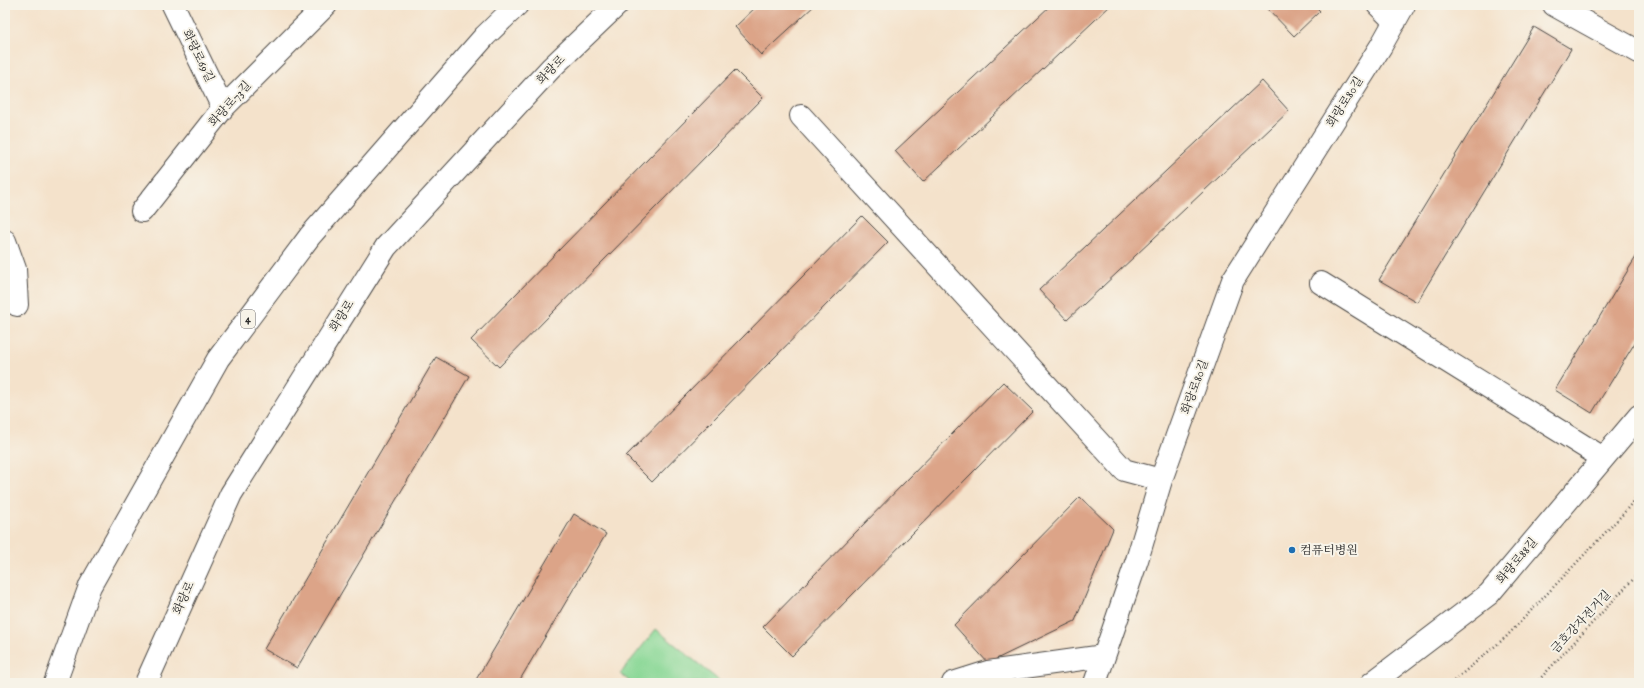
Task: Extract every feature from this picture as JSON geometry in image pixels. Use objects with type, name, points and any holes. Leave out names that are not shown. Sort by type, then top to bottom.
[{"type":"street","name":"화랑로69길","points":[[173,5],[223,108]]},
{"type":"street","name":"화랑로73길","points":[[142,211],[223,108],[326,5]]},
{"type":"street","name":"4","points":[[55,683],[90,586],[218,359],[310,236],[484,36],[517,5]]},
{"type":"street","name":"화랑로","points":[[146,683],[231,494],[386,247],[551,68],[618,5]]},
{"type":"street","points":[[1378,5],[1399,13]]},
{"type":"street","points":[[1554,5],[1639,52]]},
{"type":"street","name":"화랑로80길","points":[[953,683],[988,672],[1101,674],[1161,480],[1233,280],[1399,13]]},
{"type":"street","points":[[801,116],[1124,470],[1161,480]]},
{"type":"street","points":[[5,241],[15,269],[17,305]]},
{"type":"street","points":[[1321,283],[1603,458]]},
{"type":"street","name":"화랑로88길","points":[[1372,683],[1488,594],[1639,416]]},
{"type":"path","points":[[1451,683],[1506,636],[1623,514],[1639,494]]},
{"type":"path","name":"금호강자전거길","points":[[1536,683],[1639,573]]},
{"type":"green space","points":[[656,629],[722,683],[632,683],[620,674]]},
{"type":"building","points":[[758,5],[815,5],[761,55],[735,27]]},
{"type":"building","points":[[1051,5],[1111,5],[923,182],[895,151]]},
{"type":"building","points":[[1264,5],[1314,5],[1320,11],[1294,36]]},
{"type":"building","points":[[1534,27],[1571,49],[1417,302],[1379,280]]},
{"type":"building","points":[[735,70],[763,98],[499,367],[471,340]]},
{"type":"building","points":[[1262,81],[1289,111],[1067,320],[1039,290]]},
{"type":"building","points":[[862,216],[888,242],[652,482],[626,456]]},
{"type":"building","points":[[1639,252],[1639,336],[1592,413],[1555,390]]},
{"type":"building","points":[[436,357],[469,376],[297,668],[264,649]]},
{"type":"building","points":[[1003,382],[1033,411],[792,656],[763,627]]},
{"type":"building","points":[[1080,497],[1113,529],[1075,621],[988,663],[954,625]]},
{"type":"building","points":[[574,514],[606,534],[518,683],[474,683]]},
{"type":"place","name":"컴퓨터병원","points":[[1292,550]]}]
